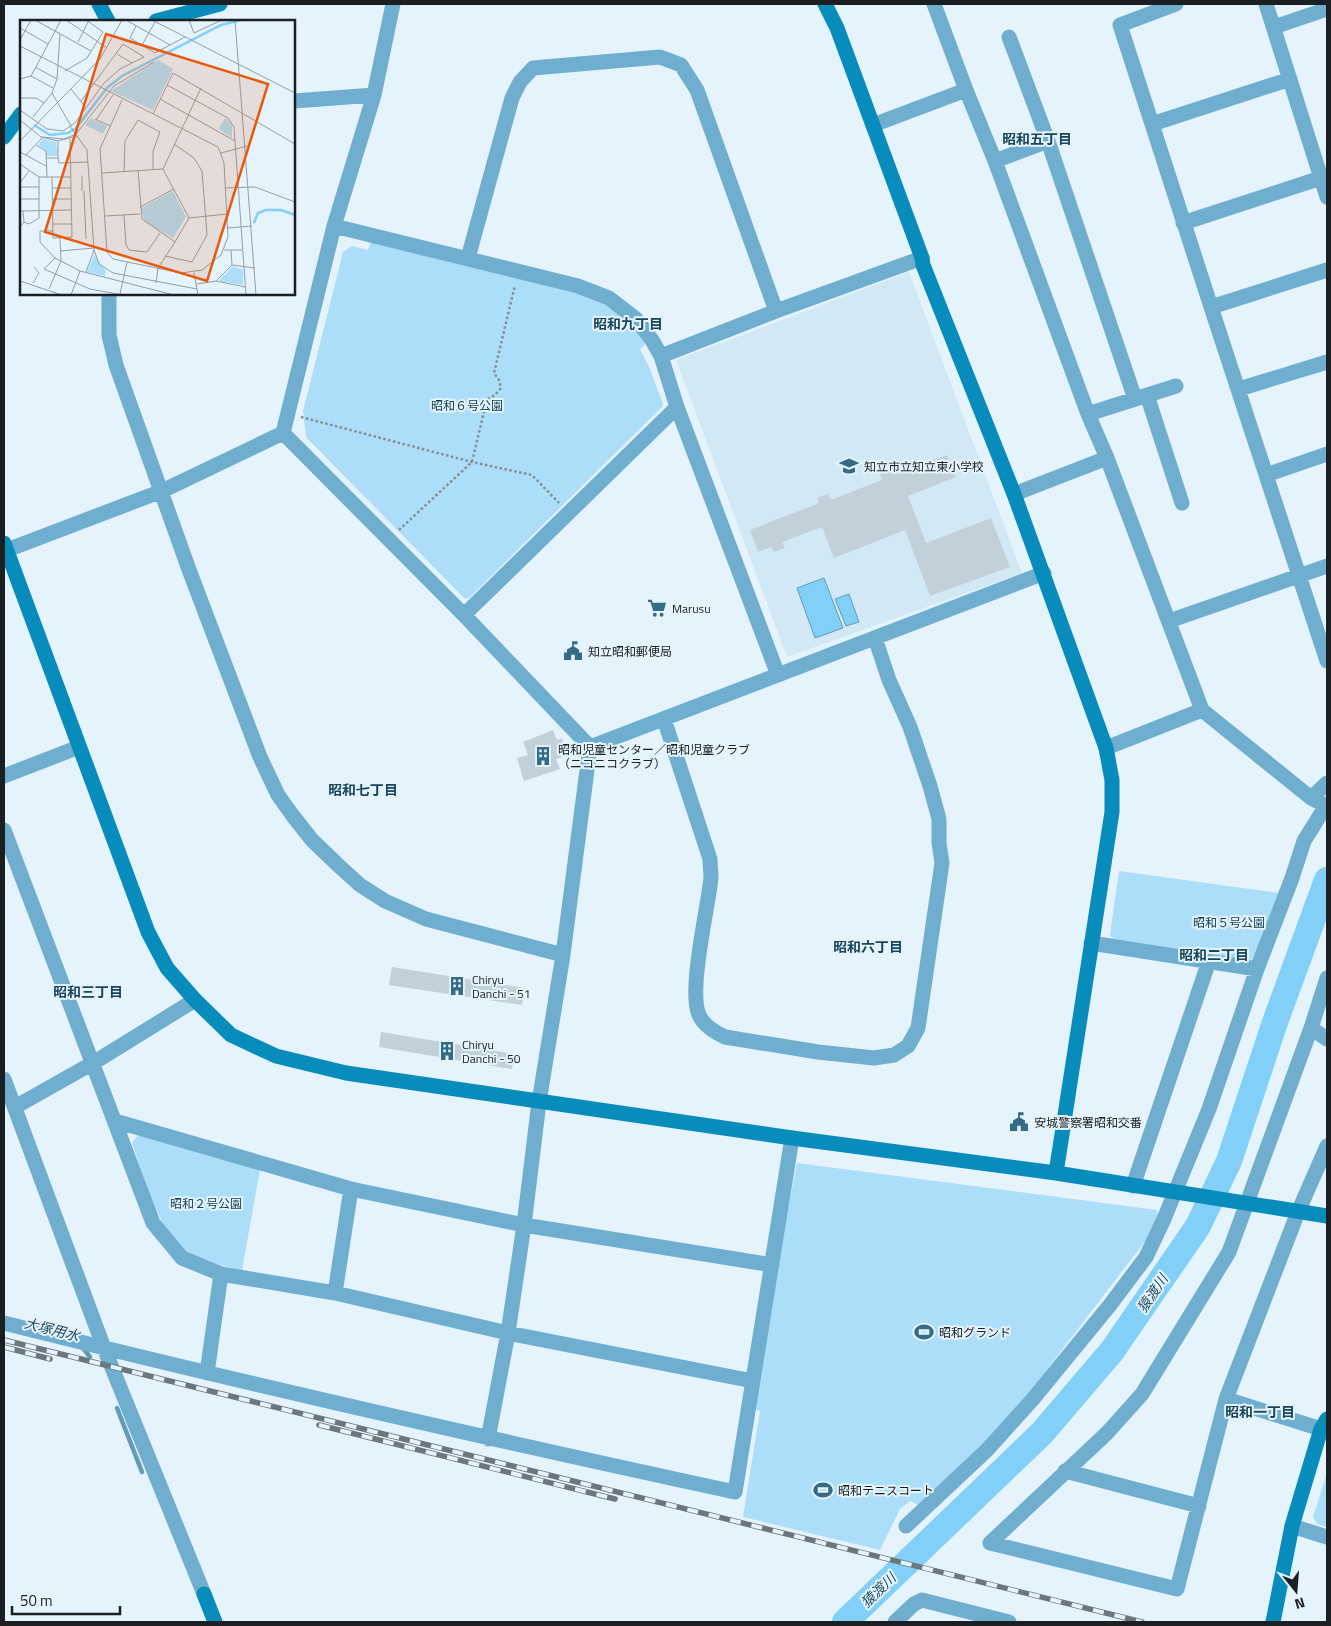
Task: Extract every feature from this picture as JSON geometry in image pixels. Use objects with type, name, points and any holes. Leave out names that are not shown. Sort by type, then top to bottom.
[{"type":"street","points":[[99,4],[107,20]]},
{"type":"street","points":[[160,20],[220,4]]},
{"type":"street","points":[[284,433],[334,226],[374,95],[393,4]]},
{"type":"street","points":[[825,4],[836,28],[924,265],[1044,573],[1106,748],[1112,780],[1112,812],[1056,1173]]},
{"type":"street","points":[[906,1526],[987,1450],[1033,1399],[1076,1348],[1146,1257],[1179,1193],[1257,968],[1292,878],[1304,841],[1327,806],[1311,798],[1202,710],[1107,458],[1088,414],[995,161],[934,4]]},
{"type":"street","points":[[1176,4],[1120,25],[1210,308],[1239,389],[1327,661]]},
{"type":"street","points":[[1266,4],[1324,177],[1327,197]]},
{"type":"street","points":[[1274,27],[1325,11]]},
{"type":"street","points":[[1009,37],[1141,397],[1182,503]]},
{"type":"street","points":[[468,258],[512,98],[520,82],[533,68],[660,57],[680,65],[697,90],[776,311]]},
{"type":"street","points":[[1152,124],[1290,79]]},
{"type":"street","points":[[873,125],[966,90]]},
{"type":"street","points":[[295,101],[374,95]]},
{"type":"street","points":[[4,137],[20,115]]},
{"type":"street","points":[[995,161],[1048,141]]},
{"type":"street","points":[[1183,223],[1324,177]]},
{"type":"street","points":[[334,226],[578,286],[609,298],[636,319],[652,340],[661,356],[677,406],[778,675]]},
{"type":"street","points":[[661,356],[776,311],[922,258]]},
{"type":"street","points":[[1210,308],[1327,270]]},
{"type":"street","points":[[109,295],[111,348],[188,567],[260,757],[278,795],[312,840],[360,886],[426,919],[563,955]]},
{"type":"street","points":[[1239,389],[1327,362]]},
{"type":"street","points":[[1088,414],[1176,386]]},
{"type":"street","points":[[464,615],[677,406]]},
{"type":"street","points":[[284,433],[162,491],[5,547],[148,932],[168,968],[195,1000],[231,1035],[276,1056],[346,1073],[792,1138],[1056,1173],[1327,1216]]},
{"type":"street","points":[[284,433],[590,746]]},
{"type":"street","points":[[1266,475],[1327,454]]},
{"type":"street","points":[[1014,494],[1107,458]]},
{"type":"street","points":[[1169,621],[1327,566]]},
{"type":"street","points":[[590,746],[1044,573]]},
{"type":"street","points":[[664,719],[710,858],[711,877],[698,971],[696,1001],[700,1016],[713,1031],[725,1037],[818,1052],[874,1058],[894,1055],[908,1046],[918,1028],[942,863],[939,819],[930,786],[910,727],[889,680],[875,638]]},
{"type":"street","points":[[1106,748],[1202,710]]},
{"type":"street","points":[[488,1439],[508,1333],[524,1225],[539,1102],[563,955],[590,746]]},
{"type":"street","points":[[4,776],[78,747]]},
{"type":"street","points":[[1311,798],[1327,782]]},
{"type":"street","points":[[4,830],[152,1223],[182,1258],[221,1274],[335,1293],[508,1333],[753,1381]]},
{"type":"street","points":[[1091,943],[1257,968]]},
{"type":"street","points":[[1133,1186],[1209,961]]},
{"type":"street","points":[[1327,978],[1311,1028],[1244,1203],[1229,1252],[1142,1394],[1107,1433],[990,1542],[1177,1590],[1226,1399],[1298,1212],[1327,1146]]},
{"type":"street","points":[[15,1107],[93,1063],[195,1000]]},
{"type":"street","points":[[1311,1028],[1327,1039]]},
{"type":"street","points":[[4,1079],[104,1348],[215,1622]]},
{"type":"street","points":[[115,1121],[351,1189],[524,1225],[772,1265]]},
{"type":"street","points":[[4,1323],[488,1439],[735,1492],[792,1138]]},
{"type":"street","points":[[335,1293],[351,1189]]},
{"type":"street","points":[[207,1373],[221,1274]]},
{"type":"street","points":[[1226,1399],[1324,1424],[1292,1526],[1273,1622]]},
{"type":"street","points":[[1066,1471],[1199,1506]]},
{"type":"street","points":[[1292,1526],[1327,1537]]},
{"type":"street","points":[[896,1622],[914,1604],[922,1600],[1009,1622]]},
{"type":"path","points":[[389,540],[472,462],[487,399],[495,396],[501,388],[499,380],[494,373],[519,272]]},
{"type":"path","points":[[288,413],[472,462],[532,475],[569,512]]},
{"type":"shaded area","name":"知立市立知立東小学校","points":[[909,272],[1022,573],[787,657],[676,360]]},
{"type":"shaded area","points":[[824,578],[843,628],[815,638],[797,588]]},
{"type":"shaded area","points":[[849,594],[859,622],[846,626],[835,599]]},
{"type":"green space","name":"昭和６号公園","points":[[371,241],[575,291],[608,304],[631,322],[647,343],[640,349],[650,369],[663,404],[662,407],[469,598],[465,599],[306,437],[303,411],[343,252],[352,246],[368,250]]},
{"type":"green space","name":"昭和５号公園","points":[[1119,871],[1280,893],[1255,957],[1249,961],[1113,939],[1110,935]]},
{"type":"green space","name":"昭和２号公園","points":[[139,1134],[260,1170],[242,1270],[202,1260],[190,1254],[170,1234],[161,1220],[147,1188],[132,1143]]},
{"type":"green space","name":"昭和グランド","points":[[797,1163],[1157,1210],[1159,1223],[1013,1414],[920,1507],[910,1501],[900,1509],[880,1550],[743,1517],[760,1411],[749,1407]]},
{"type":"green space","points":[[1327,1473],[1327,1527],[1317,1524],[1313,1517]]},
{"type":"building","points":[[947,455],[956,477],[908,496],[926,543],[991,518],[1010,567],[930,596],[905,530],[834,558],[822,527],[782,542],[785,548],[774,552],[771,547],[758,552],[750,530],[819,503],[817,498],[828,494],[830,499],[833,499],[882,480],[880,474],[895,469],[897,474]]},
{"type":"building","name":"昭和児童センター／昭和児童クラブ （ニコニコクラブ）","points":[[553,730],[557,740],[562,738],[565,750],[560,751],[562,757],[556,759],[560,769],[524,781],[517,758],[528,755],[523,742]]},
{"type":"building","name":"Chiryu Danchi - 51","points":[[392,967],[525,988],[522,1005],[389,985]]},
{"type":"building","name":"Chiryu Danchi - 50","points":[[381,1032],[514,1054],[512,1069],[379,1047]]},
{"type":"waterway","name":"猿渡川","points":[[845,1622],[1042,1433],[1112,1351],[1198,1226],[1229,1161],[1274,1025],[1327,880]]},
{"type":"waterway","name":"大塚用水","points":[[83,1348],[90,1357]]},
{"type":"waterway","name":"大塚用水","points":[[117,1408],[142,1472]]},
{"type":"railway","points":[[4,1340],[1142,1622]]},
{"type":"railway","points":[[4,1347],[50,1359]]},
{"type":"railway","points":[[319,1425],[615,1499]]},
{"type":"place","name":"知立市立知立東小学校","points":[[849,466]]},
{"type":"place","name":"Marusu","points":[[657,608]]},
{"type":"place","name":"知立昭和郵便局","points":[[573,651]]},
{"type":"place","name":"昭和児童センター／昭和児童クラブ （ニコニコクラブ）","points":[[543,756]]},
{"type":"place","name":"Chiryu Danchi - 51","points":[[457,986]]},
{"type":"place","name":"Chiryu Danchi - 50","points":[[447,1051]]},
{"type":"place","name":"安城警察署昭和交番","points":[[1019,1122]]},
{"type":"place","name":"昭和グランド","points":[[924,1332]]},
{"type":"place","name":"昭和テニスコート","points":[[823,1490]]},
{"type":"district","name":"昭和五丁目","points":[[1037,138]]},
{"type":"district","name":"昭和九丁目","points":[[628,323]]},
{"type":"district","name":"昭和七丁目","points":[[363,789]]},
{"type":"district","name":"昭和六丁目","points":[[868,946]]},
{"type":"district","name":"昭和二丁目","points":[[1214,954]]},
{"type":"district","name":"昭和三丁目","points":[[88,991]]},
{"type":"district","name":"昭和一丁目","points":[[1260,1411]]}]
